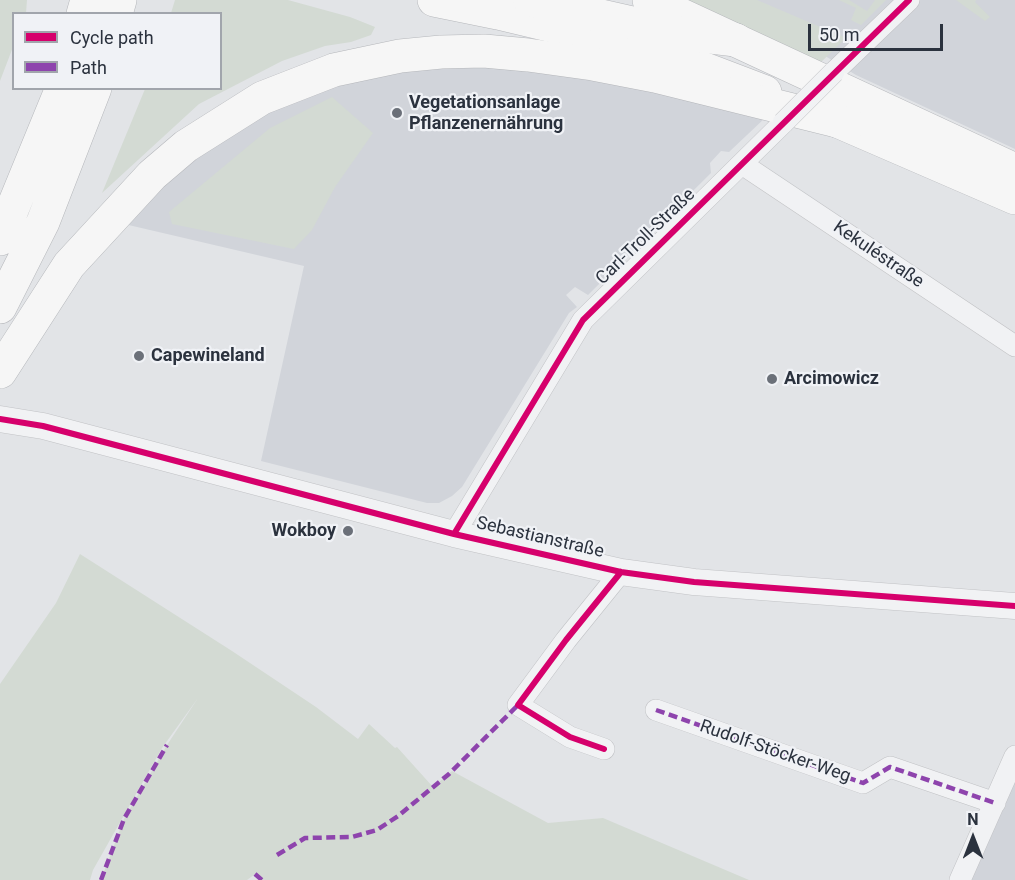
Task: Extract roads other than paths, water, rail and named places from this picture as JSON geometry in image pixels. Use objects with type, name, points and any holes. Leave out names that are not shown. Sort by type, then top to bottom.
[{"type":"highway","points":[[434,0],[596,36],[694,65],[849,124],[1015,198]]},
{"type":"highway","points":[[530,0],[678,33],[736,40]]},
{"type":"highway","points":[[649,0],[1015,170]]},
{"type":"highway","points":[[0,372],[69,265],[152,175],[186,146],[262,98],[334,70],[400,56],[441,52],[484,51],[528,55],[655,76],[849,124]]},
{"type":"highway","points":[[0,239],[61,90]]},
{"type":"highway","points":[[0,307],[43,222],[94,90]]},
{"type":"street","name":"Carl-Troll-Straße","points":[[454,534],[583,320],[909,0]]},
{"type":"street","name":"Kekuléstraße","points":[[742,164],[1015,346]]},
{"type":"street","name":"Sebastianstraße","points":[[0,418],[43,426],[454,534],[621,572],[694,582],[1015,606]]},
{"type":"street","points":[[604,749],[570,737],[518,705],[566,640],[621,572]]},
{"type":"street","name":"Rudolf-Stöcker-Weg","points":[[656,710],[863,783],[890,767],[994,803]]},
{"type":"street","points":[[960,880],[1015,756]]},
{"type":"place","name":"Vegetationsanlage Pflanzenernährung","points":[[397,113]]},
{"type":"place","name":"Capewineland","points":[[139,356]]},
{"type":"place","name":"Arcimowicz","points":[[772,379]]},
{"type":"place","name":"Wokboy","points":[[348,531]]}]
